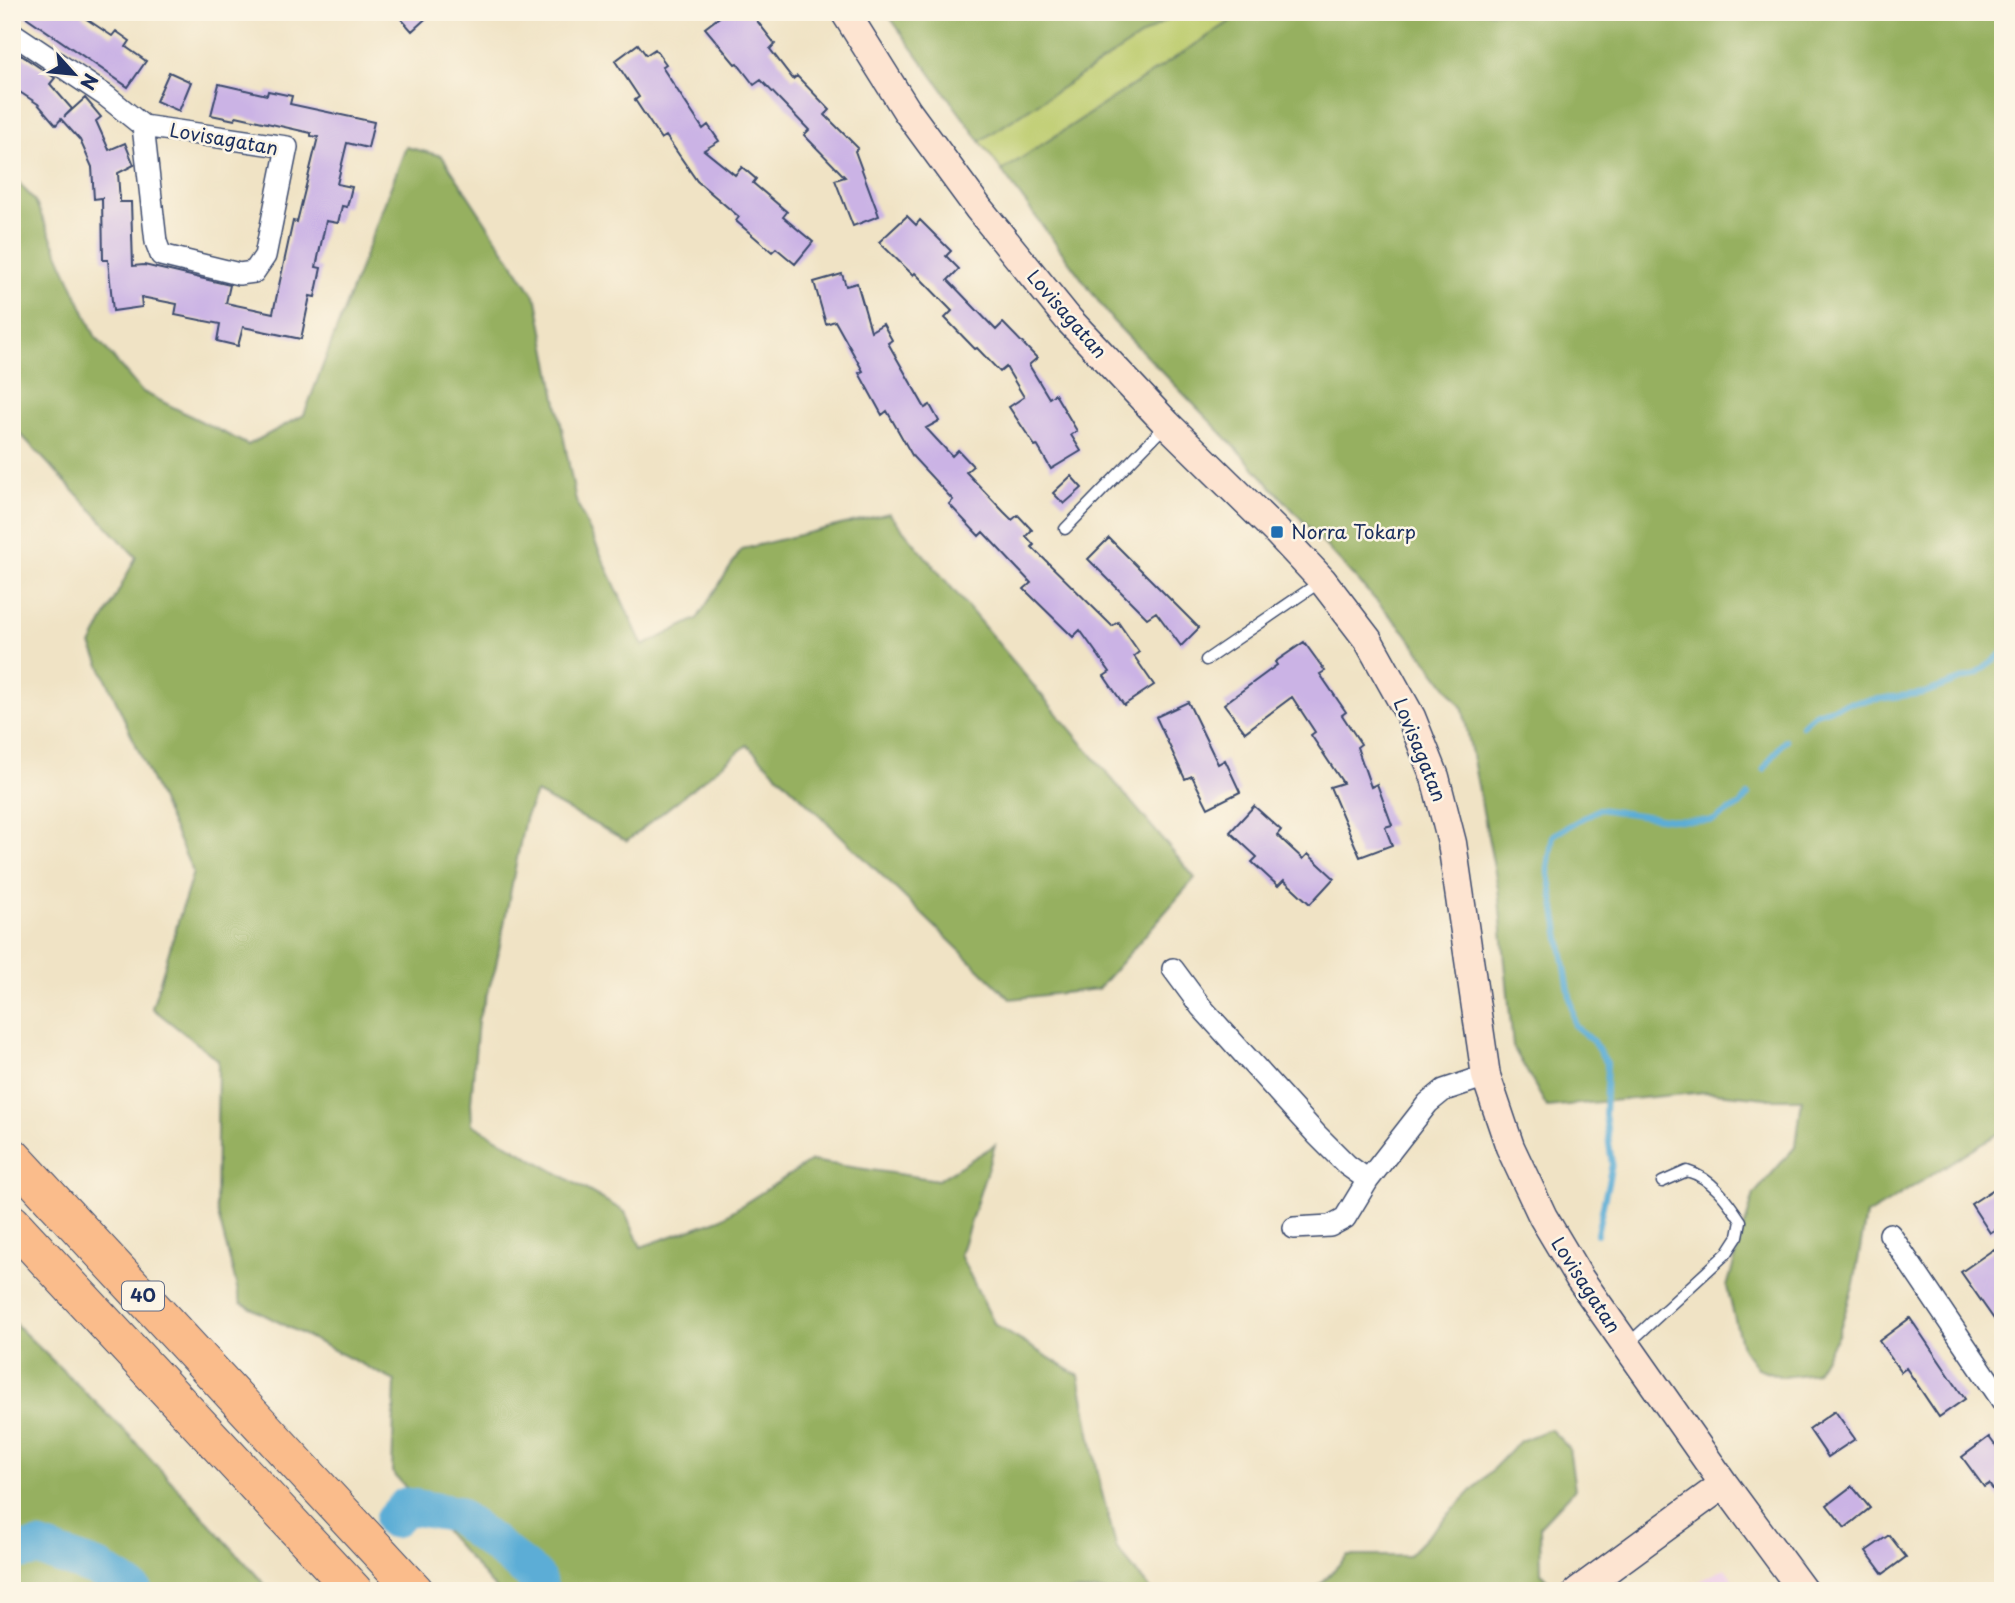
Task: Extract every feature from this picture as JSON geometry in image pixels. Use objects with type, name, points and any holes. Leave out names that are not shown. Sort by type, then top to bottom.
[{"type":"highway","name":"40","points":[[12,1156],[408,1582]]},
{"type":"highway","name":"40","points":[[12,1223],[259,1489],[335,1576],[354,1591]]},
{"type":"street","name":"Lovisagatan","points":[[845,12],[907,111],[979,209],[1069,320],[1167,424],[1322,580],[1368,640],[1411,717],[1435,777],[1452,843],[1476,1079],[1543,1217],[1580,1279],[1803,1591]]},
{"type":"street","name":"Lovisagatan","points":[[12,33],[106,96],[143,126],[287,147],[265,256],[254,272],[239,274],[160,255],[156,242],[143,126]]},
{"type":"street","points":[[1173,969],[1200,1007],[1317,1135],[1347,1166],[1368,1180]]},
{"type":"street","points":[[1294,1228],[1330,1227],[1345,1218],[1368,1180],[1428,1103],[1444,1090],[1476,1079]]},
{"type":"street","points":[[1890,1234],[2000,1390]]},
{"type":"street","points":[[1578,1591],[1724,1484]]},
{"type":"lane","points":[[1065,529],[1167,424]]},
{"type":"lane","points":[[1206,660],[1322,580]]},
{"type":"lane","points":[[1626,1346],[1727,1253],[1738,1236],[1741,1221],[1726,1198],[1698,1174],[1687,1171],[1662,1182]]},
{"type":"shaded area","points":[[1725,1568],[1742,1591],[1681,1591]]},
{"type":"green space","points":[[886,12],[1178,12],[980,141]]},
{"type":"green space","points":[[1178,12],[1245,12],[1002,171],[980,141]]},
{"type":"green space","points":[[1245,12],[2003,12],[2003,1131],[1866,1215],[1854,1284],[1838,1335],[1815,1373],[1782,1377],[1757,1368],[1742,1348],[1727,1287],[1754,1194],[1796,1146],[1802,1099],[1706,1092],[1547,1107],[1513,1047],[1498,888],[1463,709],[1404,631],[1234,446],[1113,321],[1002,171]]},
{"type":"green space","points":[[406,147],[442,156],[537,300],[576,501],[643,646],[697,619],[742,549],[889,513],[1195,878],[1098,989],[1010,999],[747,745],[627,841],[536,793],[525,818],[495,970],[478,1020],[471,1102],[472,1124],[625,1212],[641,1247],[720,1219],[811,1161],[938,1180],[995,1145],[960,1255],[995,1325],[1079,1376],[1101,1489],[1117,1549],[1152,1591],[498,1591],[392,1472],[395,1381],[241,1303],[216,1207],[218,1060],[152,1008],[193,872],[91,645],[136,557],[12,425],[12,175],[35,201],[95,336],[141,391],[248,445],[304,415]]},
{"type":"green space","points":[[12,1321],[128,1434],[271,1591],[12,1591]]},
{"type":"green space","points":[[1550,1429],[1569,1448],[1575,1489],[1540,1526],[1541,1573],[1557,1591],[1314,1591],[1347,1556],[1408,1556],[1520,1441]]},
{"type":"building","points":[[19,12],[82,12],[82,16],[112,36],[116,31],[130,41],[126,47],[146,61],[128,87]]},
{"type":"building","points":[[395,12],[433,12],[412,31]]},
{"type":"building","points":[[726,12],[750,12],[775,44],[770,49],[793,79],[797,76],[830,110],[825,115],[858,148],[855,151],[879,216],[853,226],[835,180],[845,177],[804,135],[809,130],[761,80],[754,85],[705,28]]},
{"type":"building","points":[[638,44],[646,55],[655,49],[666,64],[662,67],[703,129],[708,125],[719,141],[704,150],[735,175],[742,167],[756,179],[753,183],[787,212],[783,217],[813,242],[795,264],[776,248],[772,252],[736,221],[739,217],[697,181],[666,136],[661,139],[635,100],[639,97],[615,61]]},
{"type":"building","points":[[12,49],[55,78],[50,84],[72,109],[64,117],[85,98],[101,117],[96,121],[109,150],[125,143],[134,165],[118,173],[120,202],[131,202],[133,266],[144,265],[230,285],[226,303],[273,313],[293,221],[297,222],[318,137],[311,136],[311,133],[236,116],[235,120],[211,115],[219,84],[267,95],[268,91],[292,96],[290,104],[374,122],[368,148],[347,143],[337,184],[352,187],[347,207],[342,206],[338,223],[326,221],[316,267],[321,268],[315,297],[310,296],[301,339],[243,327],[238,346],[217,341],[220,324],[175,315],[177,304],[141,297],[142,307],[113,311],[108,260],[103,260],[102,198],[94,199],[92,167],[80,140],[61,119],[56,125],[38,104],[12,87]]},
{"type":"building","points":[[169,72],[191,82],[179,111],[156,101]]},
{"type":"building","points":[[907,216],[916,225],[920,220],[951,251],[946,256],[959,269],[948,280],[996,330],[1003,323],[1037,358],[1029,365],[1049,398],[1055,394],[1077,431],[1071,435],[1081,451],[1051,469],[1009,407],[1024,397],[1006,367],[1000,372],[975,349],[945,318],[952,311],[915,273],[913,275],[879,242]]},
{"type":"building","points":[[842,274],[846,286],[857,283],[871,331],[883,324],[892,340],[888,343],[925,408],[930,405],[939,421],[926,428],[952,456],[958,450],[973,466],[966,472],[1012,520],[1018,515],[1032,530],[1026,536],[1034,545],[1032,547],[1112,626],[1118,622],[1139,652],[1134,656],[1154,685],[1124,705],[1104,676],[1110,672],[1080,630],[1073,637],[1024,589],[1031,583],[983,532],[979,536],[949,504],[953,500],[913,457],[887,411],[882,415],[859,373],[863,371],[835,321],[826,324],[814,282]]},
{"type":"building","points":[[1071,476],[1082,488],[1064,504],[1053,493]]},
{"type":"building","points":[[1109,538],[1199,628],[1181,646],[1156,612],[1147,618],[1088,559]]},
{"type":"building","points":[[1304,642],[1325,671],[1320,674],[1346,712],[1342,715],[1361,744],[1357,747],[1371,787],[1377,784],[1392,825],[1385,827],[1392,845],[1360,857],[1330,787],[1343,783],[1311,735],[1315,732],[1292,697],[1245,732],[1224,704]]},
{"type":"building","points":[[1188,702],[1218,764],[1225,760],[1240,792],[1208,808],[1192,776],[1185,779],[1156,717]]},
{"type":"building","points":[[1254,806],[1281,830],[1277,835],[1303,859],[1308,854],[1334,878],[1310,904],[1284,880],[1278,886],[1252,862],[1257,857],[1230,832]]},
{"type":"building","points":[[2003,1183],[2003,1225],[1990,1233],[1971,1204]]},
{"type":"building","points":[[1994,1249],[2003,1261],[2003,1332],[1961,1272]]},
{"type":"building","points":[[1910,1318],[1965,1399],[1939,1417],[1906,1368],[1901,1372],[1879,1341]]},
{"type":"building","points":[[1835,1411],[1855,1439],[1828,1457],[1809,1429]]},
{"type":"building","points":[[1989,1437],[2003,1456],[2003,1504],[1989,1484],[1984,1487],[1962,1457]]},
{"type":"building","points":[[1852,1486],[1870,1508],[1845,1528],[1827,1505]]},
{"type":"building","points":[[1889,1535],[1906,1557],[1883,1574],[1866,1551]]},
{"type":"waterway","points":[[1802,725],[1816,713],[1848,703],[1924,693],[1977,674],[2003,653]]},
{"type":"waterway","points":[[1764,769],[1786,740]]},
{"type":"waterway","points":[[1597,1234],[1612,1164],[1605,1115],[1607,1063],[1592,1040],[1575,1026],[1548,868],[1553,835],[1599,809],[1673,820],[1712,821],[1740,805],[1748,795]]},
{"type":"waterway","points":[[393,1520],[406,1506],[455,1514],[536,1577],[541,1591]]},
{"type":"waterway","points":[[12,1553],[39,1548],[101,1570],[134,1591]]},
{"type":"place","name":"Norra Tokarp","points":[[1277,532]]}]
